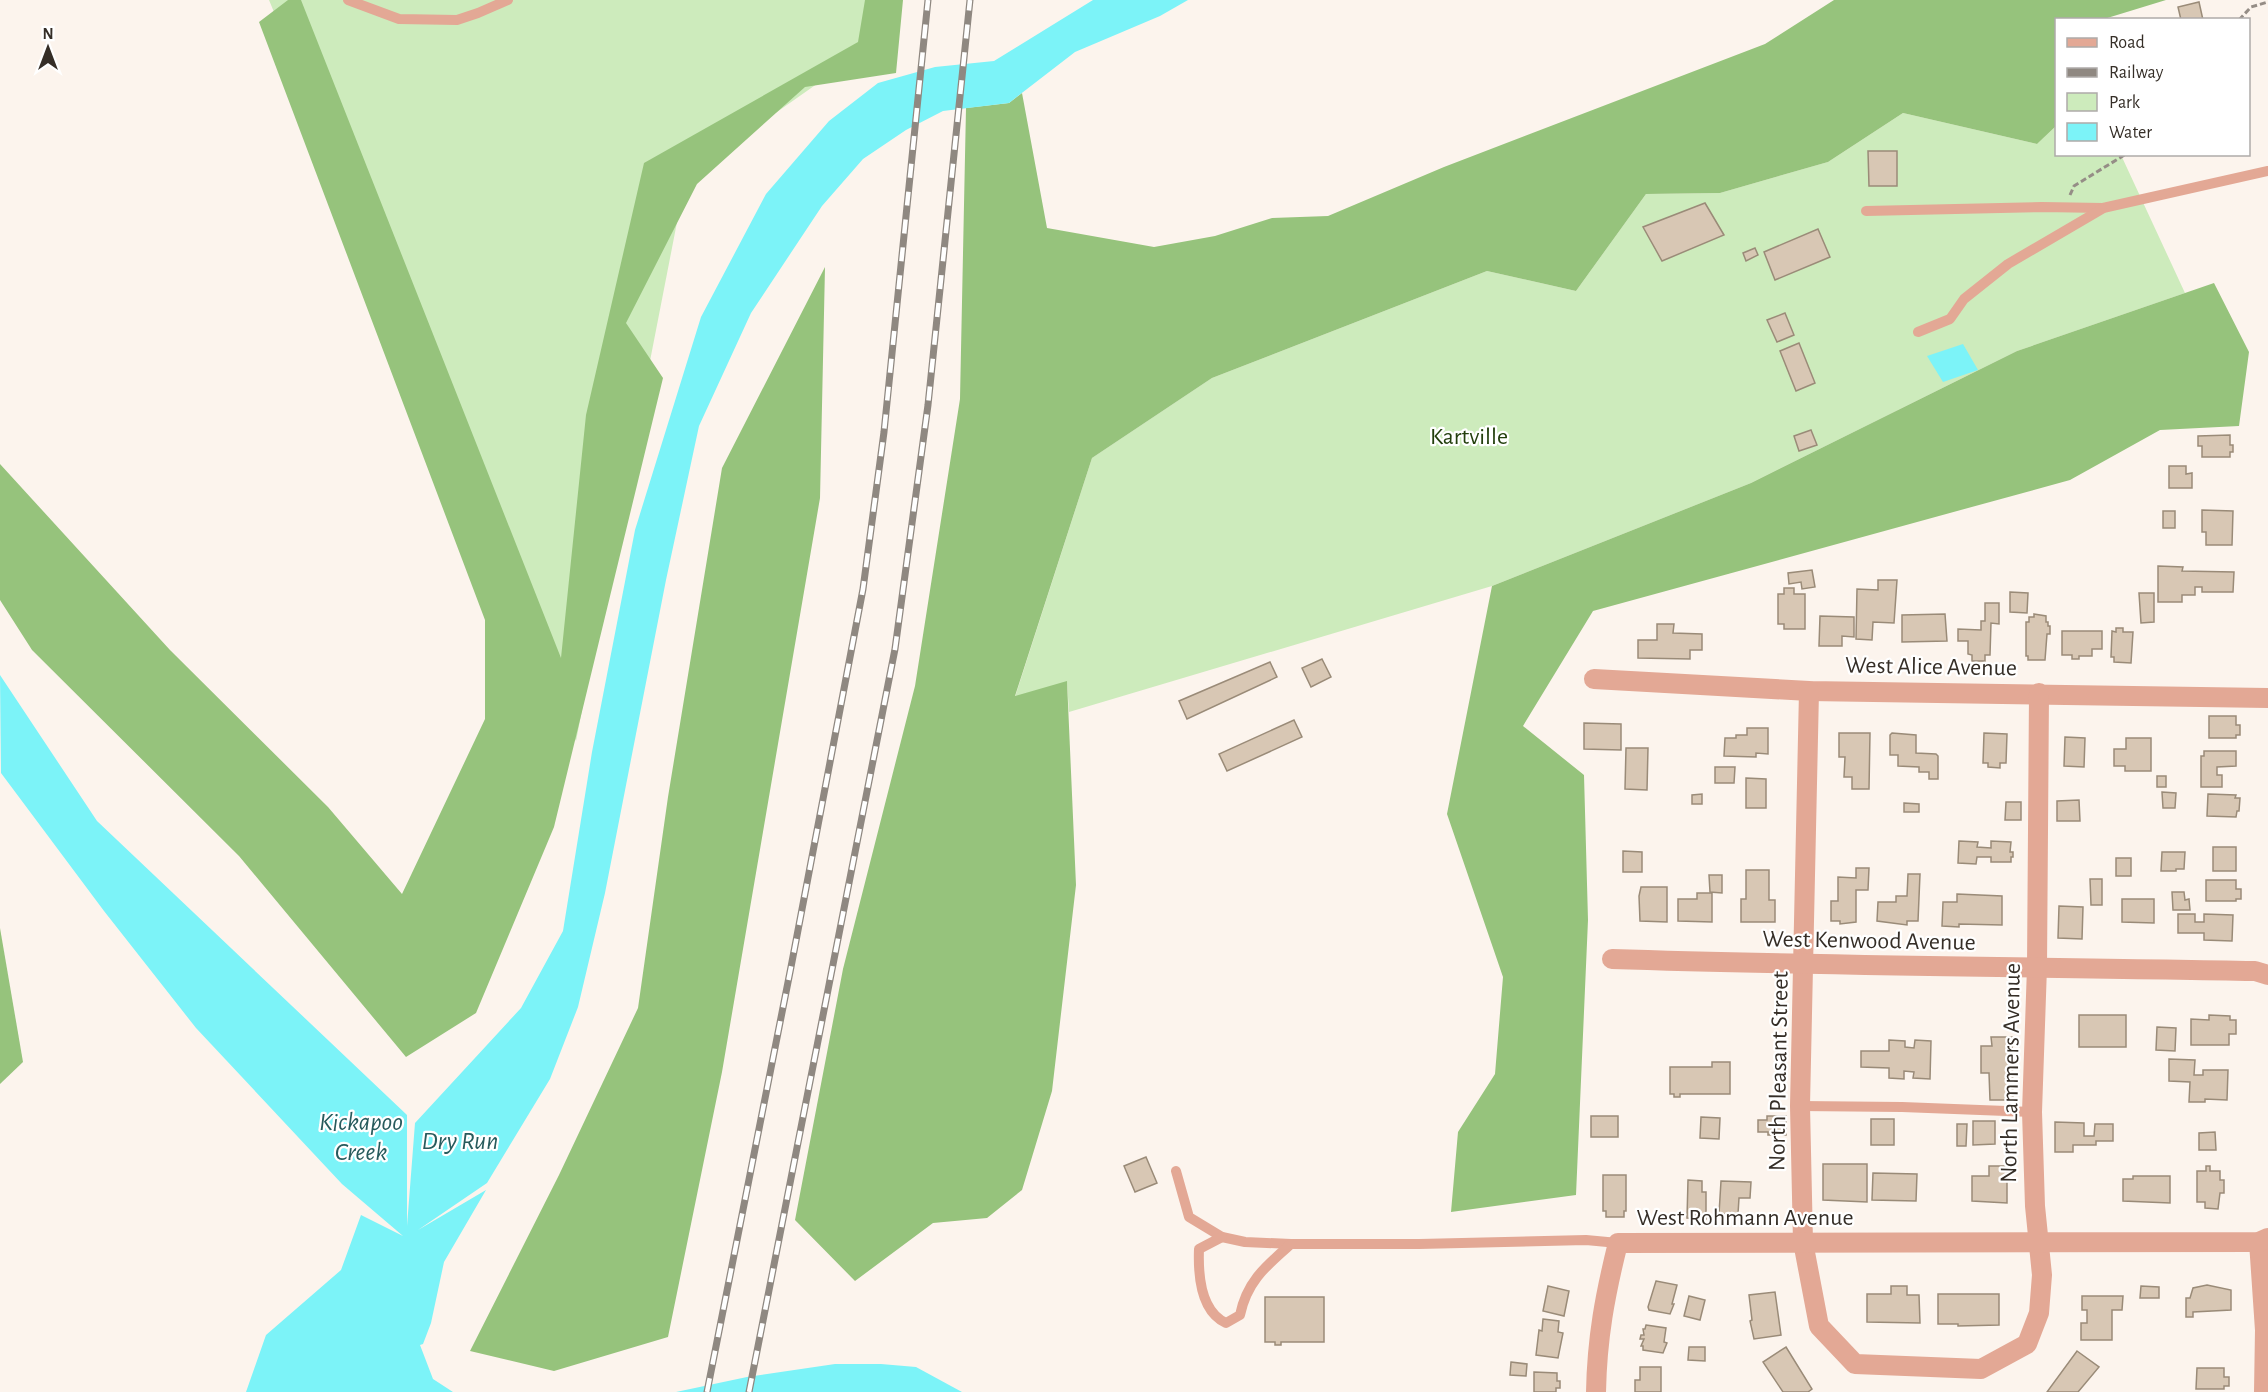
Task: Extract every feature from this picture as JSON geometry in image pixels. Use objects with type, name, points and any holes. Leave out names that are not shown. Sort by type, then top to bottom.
[{"type":"street","name":"West Alice Avenue","points":[[1594,679],[1809,690],[2268,698]]},
{"type":"street","name":"North Pleasant Street","points":[[1809,690],[1805,966],[1800,1106],[1803,1242],[1819,1326],[1855,1364],[1927,1368]]},
{"type":"street","name":"North Lammers Avenue","points":[[1927,1368],[1981,1369],[2027,1344],[2039,1313],[2042,1275],[2035,1206],[2032,1112],[2037,967],[2039,693]]},
{"type":"street","name":"West Kenwood Avenue","points":[[1612,959],[1805,966],[2255,971],[2268,975]]},
{"type":"street","name":"West Rohmann Avenue","points":[[1618,1243],[2263,1240]]},
{"type":"street","points":[[2263,1240],[2264,1392]]},
{"type":"street","points":[[1596,1392],[1597,1347],[1605,1294],[1618,1243]]},
{"type":"lane","points":[[348,0],[399,19],[457,20],[508,0]]},
{"type":"lane","points":[[1866,211],[2103,208],[2268,171]]},
{"type":"lane","points":[[1918,332],[1950,319],[1964,298],[2008,264],[2103,208]]},
{"type":"lane","points":[[1800,1106],[2032,1112]]},
{"type":"lane","points":[[1176,1172],[1189,1217],[1222,1237]]},
{"type":"lane","points":[[1222,1237],[1199,1249],[1198,1268],[1203,1296],[1215,1318],[1226,1323],[1240,1315],[1243,1298],[1258,1274],[1291,1244]]},
{"type":"lane","name":"West Rohmann Avenue","points":[[1222,1237],[1245,1242],[1291,1244],[1586,1240],[1618,1243]]},
{"type":"path","points":[[2241,18],[2252,7],[2268,2]]},
{"type":"path","points":[[2063,207],[2074,186],[2123,156]]},
{"type":"green space","points":[[269,0],[901,0],[898,27],[686,176],[576,741]]},
{"type":"green space","points":[[288,0],[301,0],[561,658],[586,415],[644,163],[858,42],[865,0],[903,0],[896,73],[805,87],[697,184],[626,323],[663,378],[554,827],[476,1013],[406,1057],[239,856],[32,650],[0,600],[0,464],[170,650],[328,807],[402,894],[485,719],[485,620],[259,22]]},
{"type":"green space","points":[[1834,0],[2166,0],[2107,18],[2055,18],[2055,127],[2037,144],[1903,113],[1828,162],[1720,193],[1646,194],[1576,291],[1487,271],[1212,378],[1092,458],[1015,696],[1067,681],[1076,885],[1052,1091],[1022,1190],[987,1218],[933,1223],[855,1281],[795,1220],[843,969],[915,686],[960,399],[966,108],[1009,103],[1022,93],[1047,228],[1154,247],[1215,236],[1272,218],[1328,216],[1444,167],[1765,44]]},
{"type":"green space","name":"Kartville","points":[[1903,113],[2037,144],[2055,127],[2055,156],[2121,156],[2185,293],[2017,351],[1751,483],[1492,586],[1069,712],[1067,682],[1015,697],[1092,458],[1212,378],[1487,271],[1576,291],[1646,194],[1720,193],[1828,162]]},
{"type":"green space","points":[[825,267],[820,498],[722,1072],[668,1337],[554,1371],[470,1351],[559,1175],[638,1008],[668,797],[722,468]]},
{"type":"green space","points":[[2214,283],[2249,352],[2239,426],[2160,430],[2070,480],[1593,611],[1523,726],[1584,775],[1588,920],[1576,1195],[1451,1212],[1458,1132],[1495,1074],[1503,977],[1447,814],[1492,586],[1751,483],[2017,351]]},
{"type":"green space","points":[[0,928],[23,1062],[0,1084]]},
{"type":"water","points":[[1093,0],[1188,0],[1160,16],[1075,52],[1009,103],[943,111],[906,130],[863,159],[822,206],[751,313],[699,426],[666,580],[605,893],[578,1007],[550,1079],[487,1183],[418,1230],[486,1190],[444,1262],[431,1323],[423,1344],[420,1345],[433,1379],[453,1392],[246,1392],[266,1335],[341,1270],[361,1215],[403,1236],[342,1184],[196,1028],[104,911],[1,773],[0,675],[97,821],[407,1115],[407,1226],[415,1123],[521,1008],[563,931],[592,752],[635,530],[701,317],[766,194],[829,121],[878,83],[935,67],[994,61]]},
{"type":"water","points":[[1963,344],[1978,370],[1943,382],[1927,356]]},
{"type":"water","points":[[835,1364],[916,1367],[962,1392],[676,1392],[747,1377]]},
{"type":"building","points":[[2199,2],[2203,18],[2181,18],[2178,7]]},
{"type":"building","points":[[1868,151],[1897,151],[1897,186],[1869,186]]},
{"type":"building","points":[[1705,203],[1724,235],[1662,261],[1643,227]]},
{"type":"building","points":[[1818,229],[1830,257],[1775,280],[1764,252]]},
{"type":"building","points":[[1755,248],[1758,255],[1746,261],[1743,253]]},
{"type":"building","points":[[1785,313],[1794,335],[1777,342],[1767,320]]},
{"type":"building","points":[[1799,343],[1815,383],[1796,391],[1780,351]]},
{"type":"building","points":[[1811,430],[1817,445],[1799,451],[1794,436]]},
{"type":"building","points":[[2230,435],[2233,452],[2230,452],[2230,457],[2202,457],[2202,446],[2198,446],[2198,436]]},
{"type":"building","points":[[2169,466],[2186,466],[2186,474],[2192,473],[2192,488],[2169,488]]},
{"type":"building","points":[[2202,510],[2233,511],[2232,545],[2206,545],[2206,532],[2202,532]]},
{"type":"building","points":[[2163,511],[2175,511],[2175,528],[2163,528]]},
{"type":"building","points":[[2158,566],[2183,567],[2182,571],[2234,572],[2233,592],[2202,592],[2202,587],[2195,587],[2195,595],[2182,595],[2182,602],[2158,602]]},
{"type":"building","points":[[1812,570],[1815,587],[1802,589],[1801,582],[1789,584],[1788,573]]},
{"type":"building","points":[[1878,580],[1897,580],[1894,623],[1873,622],[1872,640],[1856,639],[1857,589],[1878,590]]},
{"type":"building","points":[[1784,588],[1794,588],[1794,594],[1805,594],[1805,629],[1784,629],[1784,624],[1778,624],[1778,594],[1784,594]]},
{"type":"building","points":[[2010,592],[2028,593],[2027,613],[2010,612]]},
{"type":"building","points":[[2139,593],[2154,593],[2154,622],[2141,623]]},
{"type":"building","points":[[1985,603],[1999,603],[1999,624],[1991,623],[1990,655],[1985,655],[1985,661],[1972,661],[1972,655],[1968,654],[1968,641],[1958,641],[1958,629],[1981,630],[1981,621],[1985,621]]},
{"type":"building","points":[[1945,614],[1947,641],[1902,642],[1902,615]]},
{"type":"building","points":[[2034,614],[2046,616],[2046,622],[2050,626],[2050,634],[2047,634],[2045,660],[2028,660],[2026,656],[2026,622],[2029,622],[2029,617],[2034,617]]},
{"type":"building","points":[[1820,616],[1854,617],[1854,637],[1842,636],[1842,646],[1819,646]]},
{"type":"building","points":[[1657,624],[1674,624],[1673,633],[1702,634],[1702,650],[1690,650],[1690,659],[1638,658],[1638,640],[1657,640]]},
{"type":"building","points":[[2116,628],[2123,628],[2123,632],[2133,632],[2131,663],[2114,662],[2114,657],[2111,657],[2112,631],[2116,632]]},
{"type":"building","points":[[2062,631],[2102,631],[2102,649],[2092,649],[2092,656],[2079,656],[2079,659],[2072,659],[2072,655],[2062,655]]},
{"type":"building","points":[[1322,659],[1331,677],[1311,687],[1302,668]]},
{"type":"building","points":[[1270,662],[1277,677],[1187,719],[1179,701]]},
{"type":"building","points":[[2209,716],[2236,716],[2236,725],[2240,725],[2240,735],[2236,735],[2236,738],[2209,738]]},
{"type":"building","points":[[1294,720],[1302,737],[1227,771],[1219,754]]},
{"type":"building","points":[[1584,723],[1621,724],[1621,750],[1584,749]]},
{"type":"building","points":[[1747,728],[1768,728],[1768,754],[1756,753],[1756,757],[1724,756],[1725,738],[1747,735]]},
{"type":"building","points":[[1839,733],[1870,733],[1869,789],[1852,789],[1852,777],[1844,777],[1845,757],[1839,757]]},
{"type":"building","points":[[1892,733],[1916,735],[1916,753],[1938,756],[1938,779],[1929,779],[1929,772],[1919,772],[1919,767],[1898,766],[1898,755],[1890,755],[1890,735]]},
{"type":"building","points":[[1984,733],[2007,734],[2006,763],[2000,763],[2000,768],[1988,767],[1988,763],[1983,763]]},
{"type":"building","points":[[2065,737],[2085,738],[2084,767],[2064,766]]},
{"type":"building","points":[[2126,738],[2151,738],[2151,771],[2125,771],[2125,766],[2114,766],[2114,749],[2126,749]]},
{"type":"building","points":[[1626,748],[1648,748],[1647,790],[1625,789]]},
{"type":"building","points":[[2204,751],[2236,751],[2236,766],[2217,767],[2217,775],[2222,775],[2222,787],[2201,787],[2201,756],[2204,756]]},
{"type":"building","points":[[1715,767],[1735,767],[1734,783],[1715,783]]},
{"type":"building","points":[[2157,776],[2166,776],[2166,787],[2157,787]]},
{"type":"building","points":[[1746,778],[1766,779],[1766,808],[1746,808]]},
{"type":"building","points":[[2162,792],[2176,793],[2175,808],[2163,808]]},
{"type":"building","points":[[1702,794],[1702,804],[1692,804],[1692,795]]},
{"type":"building","points":[[2208,794],[2236,795],[2235,798],[2240,798],[2236,817],[2207,816]]},
{"type":"building","points":[[2079,800],[2080,821],[2057,821],[2057,801]]},
{"type":"building","points":[[2006,802],[2021,802],[2021,820],[2005,820]]},
{"type":"building","points":[[1904,803],[1919,804],[1919,812],[1904,812]]},
{"type":"building","points":[[1959,841],[1978,842],[1977,847],[1991,848],[1991,841],[2011,842],[2010,852],[2013,852],[2013,857],[2011,857],[2011,862],[1991,862],[1991,857],[1977,857],[1976,864],[1958,863]]},
{"type":"building","points":[[2213,847],[2236,847],[2236,871],[2213,871]]},
{"type":"building","points":[[1623,851],[1642,852],[1642,872],[1623,872]]},
{"type":"building","points":[[2162,852],[2185,852],[2184,869],[2161,871]]},
{"type":"building","points":[[2116,858],[2131,858],[2131,876],[2116,876]]},
{"type":"building","points":[[1856,868],[1869,868],[1868,890],[1856,890],[1856,922],[1840,924],[1840,921],[1831,921],[1831,901],[1838,901],[1838,877],[1856,878]]},
{"type":"building","points":[[1746,870],[1769,870],[1769,900],[1775,900],[1775,922],[1741,922],[1741,899],[1746,899]]},
{"type":"building","points":[[1908,874],[1920,874],[1918,921],[1907,921],[1907,925],[1877,921],[1878,902],[1896,902],[1896,896],[1907,896]]},
{"type":"building","points":[[1709,875],[1722,875],[1722,893],[1710,892]]},
{"type":"building","points":[[2090,879],[2102,879],[2102,905],[2091,905]]},
{"type":"building","points":[[2206,880],[2236,880],[2236,889],[2241,889],[2241,899],[2206,901]]},
{"type":"building","points":[[1641,887],[1667,887],[1667,922],[1640,921]]},
{"type":"building","points":[[2172,892],[2184,892],[2185,900],[2189,899],[2190,910],[2173,910]]},
{"type":"building","points":[[1697,893],[1712,893],[1712,922],[1678,921],[1678,899],[1697,899]]},
{"type":"building","points":[[1957,894],[2002,896],[2002,925],[1942,926],[1943,902],[1957,902]]},
{"type":"building","points":[[2122,899],[2154,899],[2154,923],[2122,922]]},
{"type":"building","points":[[2059,906],[2083,907],[2082,939],[2058,938]]},
{"type":"building","points":[[2178,914],[2195,914],[2195,922],[2204,922],[2204,914],[2233,915],[2232,941],[2204,940],[2204,933],[2178,933]]},
{"type":"building","points":[[2079,1015],[2126,1015],[2126,1047],[2079,1047]]},
{"type":"building","points":[[2209,1015],[2230,1016],[2230,1020],[2236,1020],[2236,1034],[2229,1034],[2229,1045],[2191,1045],[2191,1019],[2209,1020]]},
{"type":"building","points":[[2157,1027],[2176,1028],[2175,1051],[2156,1050]]},
{"type":"building","points":[[1991,1037],[2012,1037],[2013,1100],[1990,1100],[1989,1073],[1981,1073],[1981,1046],[1992,1046]]},
{"type":"building","points":[[1889,1040],[1905,1041],[1905,1047],[1914,1048],[1915,1040],[1931,1041],[1930,1079],[1913,1078],[1914,1072],[1904,1071],[1904,1079],[1889,1078],[1889,1068],[1861,1067],[1861,1051],[1889,1051]]},
{"type":"building","points":[[2169,1059],[2195,1060],[2194,1075],[2203,1075],[2203,1070],[2228,1070],[2227,1100],[2205,1099],[2205,1102],[2189,1102],[2190,1082],[2169,1081]]},
{"type":"building","points":[[1712,1062],[1730,1062],[1730,1094],[1680,1094],[1680,1097],[1674,1097],[1674,1094],[1670,1094],[1670,1067],[1712,1067]]},
{"type":"building","points":[[1591,1116],[1618,1116],[1618,1137],[1591,1137]]},
{"type":"building","points":[[1767,1116],[1786,1116],[1786,1135],[1768,1135],[1768,1132],[1758,1132],[1758,1120],[1767,1120]]},
{"type":"building","points":[[1701,1117],[1720,1118],[1719,1139],[1700,1138]]},
{"type":"building","points":[[1871,1119],[1894,1119],[1894,1145],[1871,1145]]},
{"type":"building","points":[[1973,1121],[1995,1121],[1995,1144],[1973,1145]]},
{"type":"building","points":[[2055,1122],[2084,1123],[2084,1136],[2094,1136],[2095,1124],[2113,1124],[2113,1141],[2096,1141],[2096,1145],[2073,1145],[2073,1152],[2055,1152]]},
{"type":"building","points":[[1957,1124],[1967,1124],[1966,1146],[1957,1146]]},
{"type":"building","points":[[2215,1132],[2216,1150],[2199,1150],[2199,1133]]},
{"type":"building","points":[[1146,1157],[1157,1183],[1135,1192],[1124,1166]]},
{"type":"building","points":[[1823,1164],[1867,1164],[1867,1202],[1823,1200]]},
{"type":"building","points":[[1989,1166],[2007,1166],[2007,1203],[1972,1201],[1972,1176],[1989,1176]]},
{"type":"building","points":[[2206,1166],[2210,1166],[2210,1171],[2220,1171],[2220,1180],[2224,1180],[2224,1193],[2220,1193],[2218,1209],[2205,1208],[2205,1202],[2197,1202],[2197,1171],[2206,1171]]},
{"type":"building","points":[[1873,1173],[1917,1174],[1916,1201],[1872,1200]]},
{"type":"building","points":[[1603,1175],[1626,1175],[1624,1217],[1606,1217],[1606,1211],[1603,1211]]},
{"type":"building","points":[[2133,1176],[2170,1176],[2170,1203],[2123,1201],[2123,1179],[2133,1179]]},
{"type":"building","points":[[1688,1180],[1702,1181],[1702,1192],[1706,1192],[1706,1219],[1687,1218]]},
{"type":"building","points":[[1721,1181],[1751,1182],[1750,1198],[1739,1198],[1738,1214],[1719,1214]]},
{"type":"building","points":[[1656,1281],[1677,1285],[1670,1314],[1649,1310]]},
{"type":"building","points":[[2207,1285],[2231,1290],[2231,1310],[2193,1312],[2193,1317],[2186,1317],[2186,1298],[2190,1298],[2193,1288]]},
{"type":"building","points":[[1548,1286],[1569,1291],[1564,1316],[1543,1311]]},
{"type":"building","points":[[1891,1286],[1907,1286],[1907,1295],[1919,1295],[1920,1323],[1867,1322],[1867,1294],[1891,1294]]},
{"type":"building","points":[[2141,1286],[2159,1287],[2159,1298],[2140,1298]]},
{"type":"building","points":[[1775,1292],[1781,1335],[1754,1339],[1750,1321],[1752,1320],[1749,1295]]},
{"type":"building","points":[[1938,1294],[1999,1294],[1999,1325],[1938,1324]]},
{"type":"building","points":[[1689,1296],[1705,1300],[1700,1320],[1684,1316]]},
{"type":"building","points":[[2082,1296],[2123,1296],[2122,1310],[2112,1310],[2112,1340],[2081,1340],[2081,1323],[2087,1323],[2087,1310],[2082,1310]]},
{"type":"building","points":[[1265,1297],[1324,1297],[1324,1342],[1281,1342],[1281,1345],[1275,1345],[1275,1342],[1265,1342]]},
{"type":"building","points":[[1543,1319],[1559,1321],[1558,1332],[1563,1333],[1558,1358],[1536,1355],[1539,1330],[1542,1331]]},
{"type":"building","points":[[1646,1325],[1666,1328],[1664,1342],[1667,1343],[1663,1353],[1643,1350],[1641,1346],[1644,1339],[1640,1339],[1641,1335],[1644,1335],[1643,1329]]},
{"type":"building","points":[[1689,1347],[1705,1347],[1705,1361],[1688,1360]]},
{"type":"building","points":[[1786,1347],[1812,1389],[1808,1392],[1783,1392],[1763,1362]]},
{"type":"building","points":[[2077,1351],[2099,1367],[2078,1392],[2047,1392]]},
{"type":"building","points":[[1511,1362],[1527,1364],[1526,1376],[1510,1375]]},
{"type":"building","points":[[1640,1367],[1661,1367],[1661,1392],[1635,1392],[1635,1380],[1640,1380]]},
{"type":"building","points":[[2197,1368],[2224,1368],[2224,1377],[2229,1377],[2229,1386],[2224,1386],[2224,1389],[2196,1389]]},
{"type":"building","points":[[1534,1372],[1557,1373],[1560,1388],[1556,1388],[1556,1392],[1534,1392]]},
{"type":"railway","points":[[707,1392],[863,589],[884,432],[928,0]]},
{"type":"railway","points":[[749,1392],[895,649],[928,405],[970,0]]},
{"type":"water label","name":"Kickapoo Creek","points":[[361,1136]]},
{"type":"water label","name":"Dry Run","points":[[460,1140]]}]
